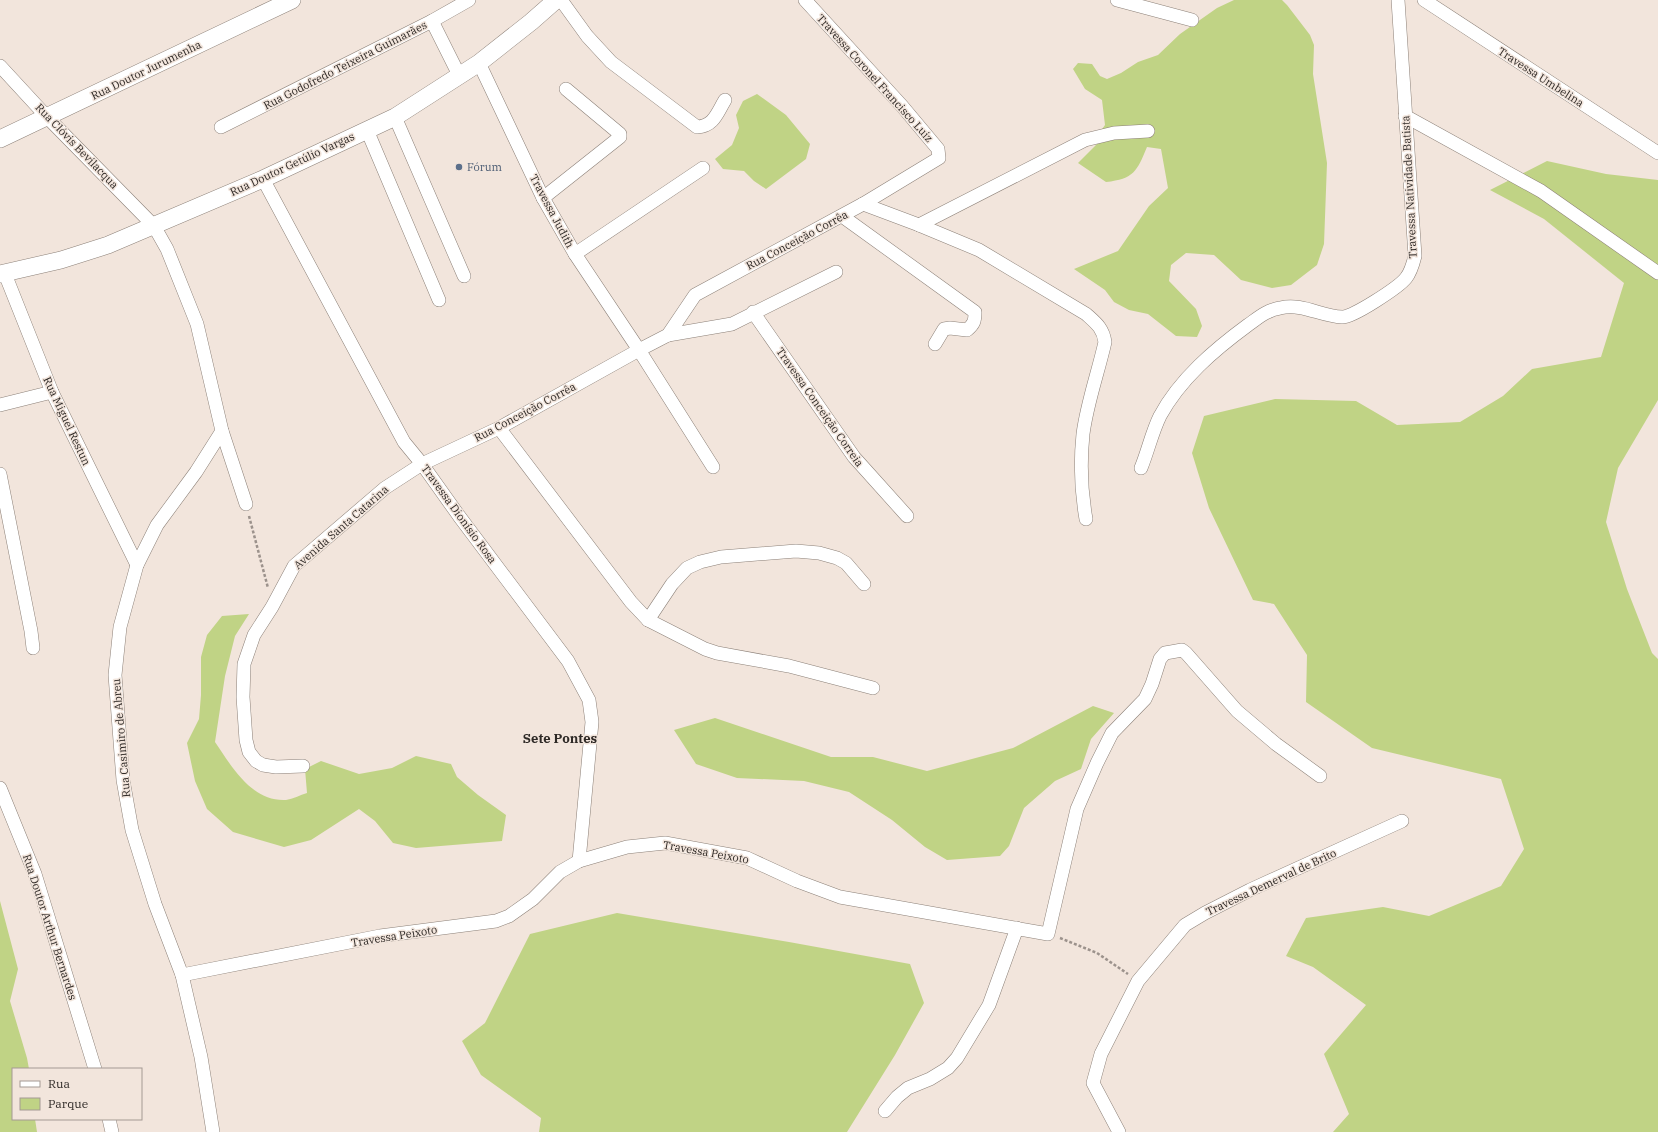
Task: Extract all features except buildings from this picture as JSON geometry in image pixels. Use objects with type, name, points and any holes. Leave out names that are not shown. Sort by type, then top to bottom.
[{"type":"main road","name":"Rua Doutor Getúlio Vargas","points":[[2,274],[61,260],[108,245],[263,178],[395,117],[479,63],[532,22],[556,0]]},
{"type":"main road","name":"Rua Doutor Jurumenha","points":[[0,139],[48,118],[281,2]]},
{"type":"street","name":"Rua Godofredo Teixeira Guimarães","points":[[221,127],[432,21],[469,0]]},
{"type":"street","points":[[561,0],[587,36],[611,62],[697,126],[705,126],[710,123],[725,100]]},
{"type":"street","name":"Travessa Coronel Francisco Luiz","points":[[805,0],[938,148],[939,158]]},
{"type":"street","points":[[1117,0],[1192,20]]},
{"type":"street","name":"Travessa Natividade Batista","points":[[1141,468],[1160,417],[1177,391],[1198,367],[1224,343],[1259,317],[1265,313],[1280,308],[1299,307],[1310,308],[1344,318],[1361,310],[1406,279],[1412,269],[1415,256],[1398,0]]},
{"type":"street","name":"Travessa Umbelina","points":[[1424,0],[1658,154]]},
{"type":"street","points":[[432,21],[459,76]]},
{"type":"street","name":"Travessa Judith","points":[[479,63],[543,198],[574,254],[639,350],[713,468]]},
{"type":"street","name":"Rua Clóvis Bevilacqua","points":[[0,66],[48,118],[154,226]]},
{"type":"street","points":[[543,198],[620,137],[620,134],[566,89]]},
{"type":"street","points":[[1405,116],[1541,191],[1658,272]]},
{"type":"street","points":[[395,117],[464,276]]},
{"type":"street","points":[[367,130],[439,300]]},
{"type":"street","points":[[919,224],[1085,140],[1114,133],[1148,131]]},
{"type":"street","name":"Rua Conceição Corrêa","points":[[668,335],[695,295],[842,216],[939,158]]},
{"type":"street","points":[[574,254],[703,168]]},
{"type":"street","name":"Travessa Dionísio Rosa","points":[[263,178],[404,442],[422,464],[459,516],[568,661],[589,700],[592,722],[579,861]]},
{"type":"street","points":[[863,204],[919,224],[979,250],[1086,314],[1104,333],[1101,361],[1083,434],[1081,494],[1086,520]]},
{"type":"street","points":[[842,216],[975,312],[975,320],[972,326],[967,330],[950,328],[944,329],[936,344]]},
{"type":"street","points":[[154,226],[167,249],[197,324],[222,431],[246,504]]},
{"type":"street","name":"Rua Conceição Corrêa","points":[[422,464],[499,428],[668,335],[732,324],[753,312],[836,272]]},
{"type":"street","name":"Rua Miguel Restun","points":[[2,274],[52,392],[137,566]]},
{"type":"street","name":"Travessa Conceição Correia","points":[[753,312],[854,457],[907,516]]},
{"type":"street","points":[[0,405],[52,392]]},
{"type":"street","points":[[499,428],[631,602],[648,620],[705,649],[717,653],[789,666],[873,688]]},
{"type":"street","name":"Rua Casimiro de Abreu","points":[[213,1132],[201,1057],[182,976],[156,904],[132,830],[123,780],[115,675],[120,627],[137,566],[157,525],[196,472],[222,431]]},
{"type":"street","name":"Avenida Santa Catarina","points":[[303,766],[276,768],[263,765],[249,752],[246,740],[243,697],[244,664],[254,635],[272,607],[294,566],[385,488],[422,464]]},
{"type":"street","points":[[0,474],[32,631],[32,648]]},
{"type":"street","points":[[648,620],[672,584],[687,568],[700,562],[721,557],[796,551],[819,553],[837,558],[846,563],[864,584]]},
{"type":"street","points":[[1048,934],[1077,809],[1112,733],[1145,699],[1152,684],[1160,659],[1165,653],[1182,650],[1186,653],[1237,711],[1276,744],[1320,776]]},
{"type":"street","name":"Rua Doutor Arthur Bernardes","points":[[0,788],[35,874],[95,1068]]},
{"type":"street","name":"Travessa Demerval de Brito","points":[[1119,1132],[1093,1083],[1101,1054],[1138,981],[1185,925],[1204,913],[1250,890],[1402,821]]},
{"type":"street","name":"Travessa Peixoto","points":[[182,976],[380,936],[496,921],[509,916],[533,899],[560,872],[579,861],[627,847],[665,843],[747,858],[797,881],[840,897],[1048,934]]},
{"type":"street","points":[[885,1111],[897,1097],[908,1088],[930,1079],[948,1068],[957,1058],[989,1005],[1017,928]]},
{"type":"street","points":[[109,1120],[112,1132]]},
{"type":"path","points":[[246,504],[272,607]]},
{"type":"path","points":[[1048,934],[1097,953],[1138,981]]},
{"type":"green space","points":[[1234,0],[1282,0],[1310,35],[1314,45],[1313,74],[1327,163],[1324,244],[1317,265],[1291,285],[1272,288],[1241,280],[1214,255],[1186,253],[1171,265],[1169,281],[1196,309],[1202,326],[1197,337],[1176,336],[1148,314],[1129,310],[1114,302],[1105,290],[1074,269],[1118,251],[1149,206],[1168,188],[1161,149],[1147,147],[1137,168],[1129,176],[1115,181],[1106,182],[1078,163],[1098,143],[1100,132],[1105,125],[1102,100],[1085,89],[1073,69],[1078,63],[1092,64],[1100,76],[1107,79],[1121,73],[1138,62],[1158,55],[1180,34],[1217,8]]},
{"type":"green space","points":[[757,94],[786,115],[810,144],[806,159],[766,189],[754,181],[744,171],[723,169],[715,159],[732,145],[739,128],[736,115],[743,101]]},
{"type":"green space","points":[[1547,161],[1606,174],[1658,180],[1658,400],[1618,468],[1606,522],[1627,589],[1652,653],[1658,659],[1658,1132],[1333,1132],[1349,1114],[1324,1054],[1366,1005],[1313,967],[1286,956],[1306,918],[1383,907],[1429,916],[1501,886],[1524,849],[1501,779],[1372,748],[1306,702],[1307,655],[1274,604],[1253,600],[1209,508],[1192,453],[1204,416],[1275,399],[1356,401],[1397,425],[1460,422],[1503,396],[1532,369],[1601,357],[1624,283],[1544,219],[1490,190]]},
{"type":"green space","points":[[249,614],[235,636],[225,676],[215,742],[228,762],[244,781],[263,795],[274,799],[286,800],[307,793],[305,769],[321,761],[359,774],[392,768],[416,756],[451,764],[457,777],[478,795],[506,815],[502,841],[416,848],[393,843],[375,821],[359,809],[311,840],[284,847],[233,832],[207,809],[195,781],[187,743],[199,719],[201,695],[201,657],[207,635],[222,616]]},
{"type":"green space","points":[[1093,706],[1114,713],[1091,739],[1081,769],[1055,781],[1024,808],[1009,846],[1000,856],[947,860],[925,847],[892,820],[849,792],[804,781],[737,778],[696,764],[674,730],[715,718],[831,757],[873,757],[927,771],[1013,748]]},
{"type":"green space","points":[[0,901],[18,969],[10,1001],[29,1068],[12,1068],[12,1120],[35,1120],[37,1132],[0,1132]]},
{"type":"green space","points":[[617,913],[910,964],[924,1003],[895,1055],[847,1132],[539,1132],[541,1118],[481,1075],[462,1041],[485,1023],[530,934]]},
{"type":"place","name":"Fórum","points":[[459,167]]},
{"type":"district","name":"Sete Pontes","points":[[560,738]]}]
